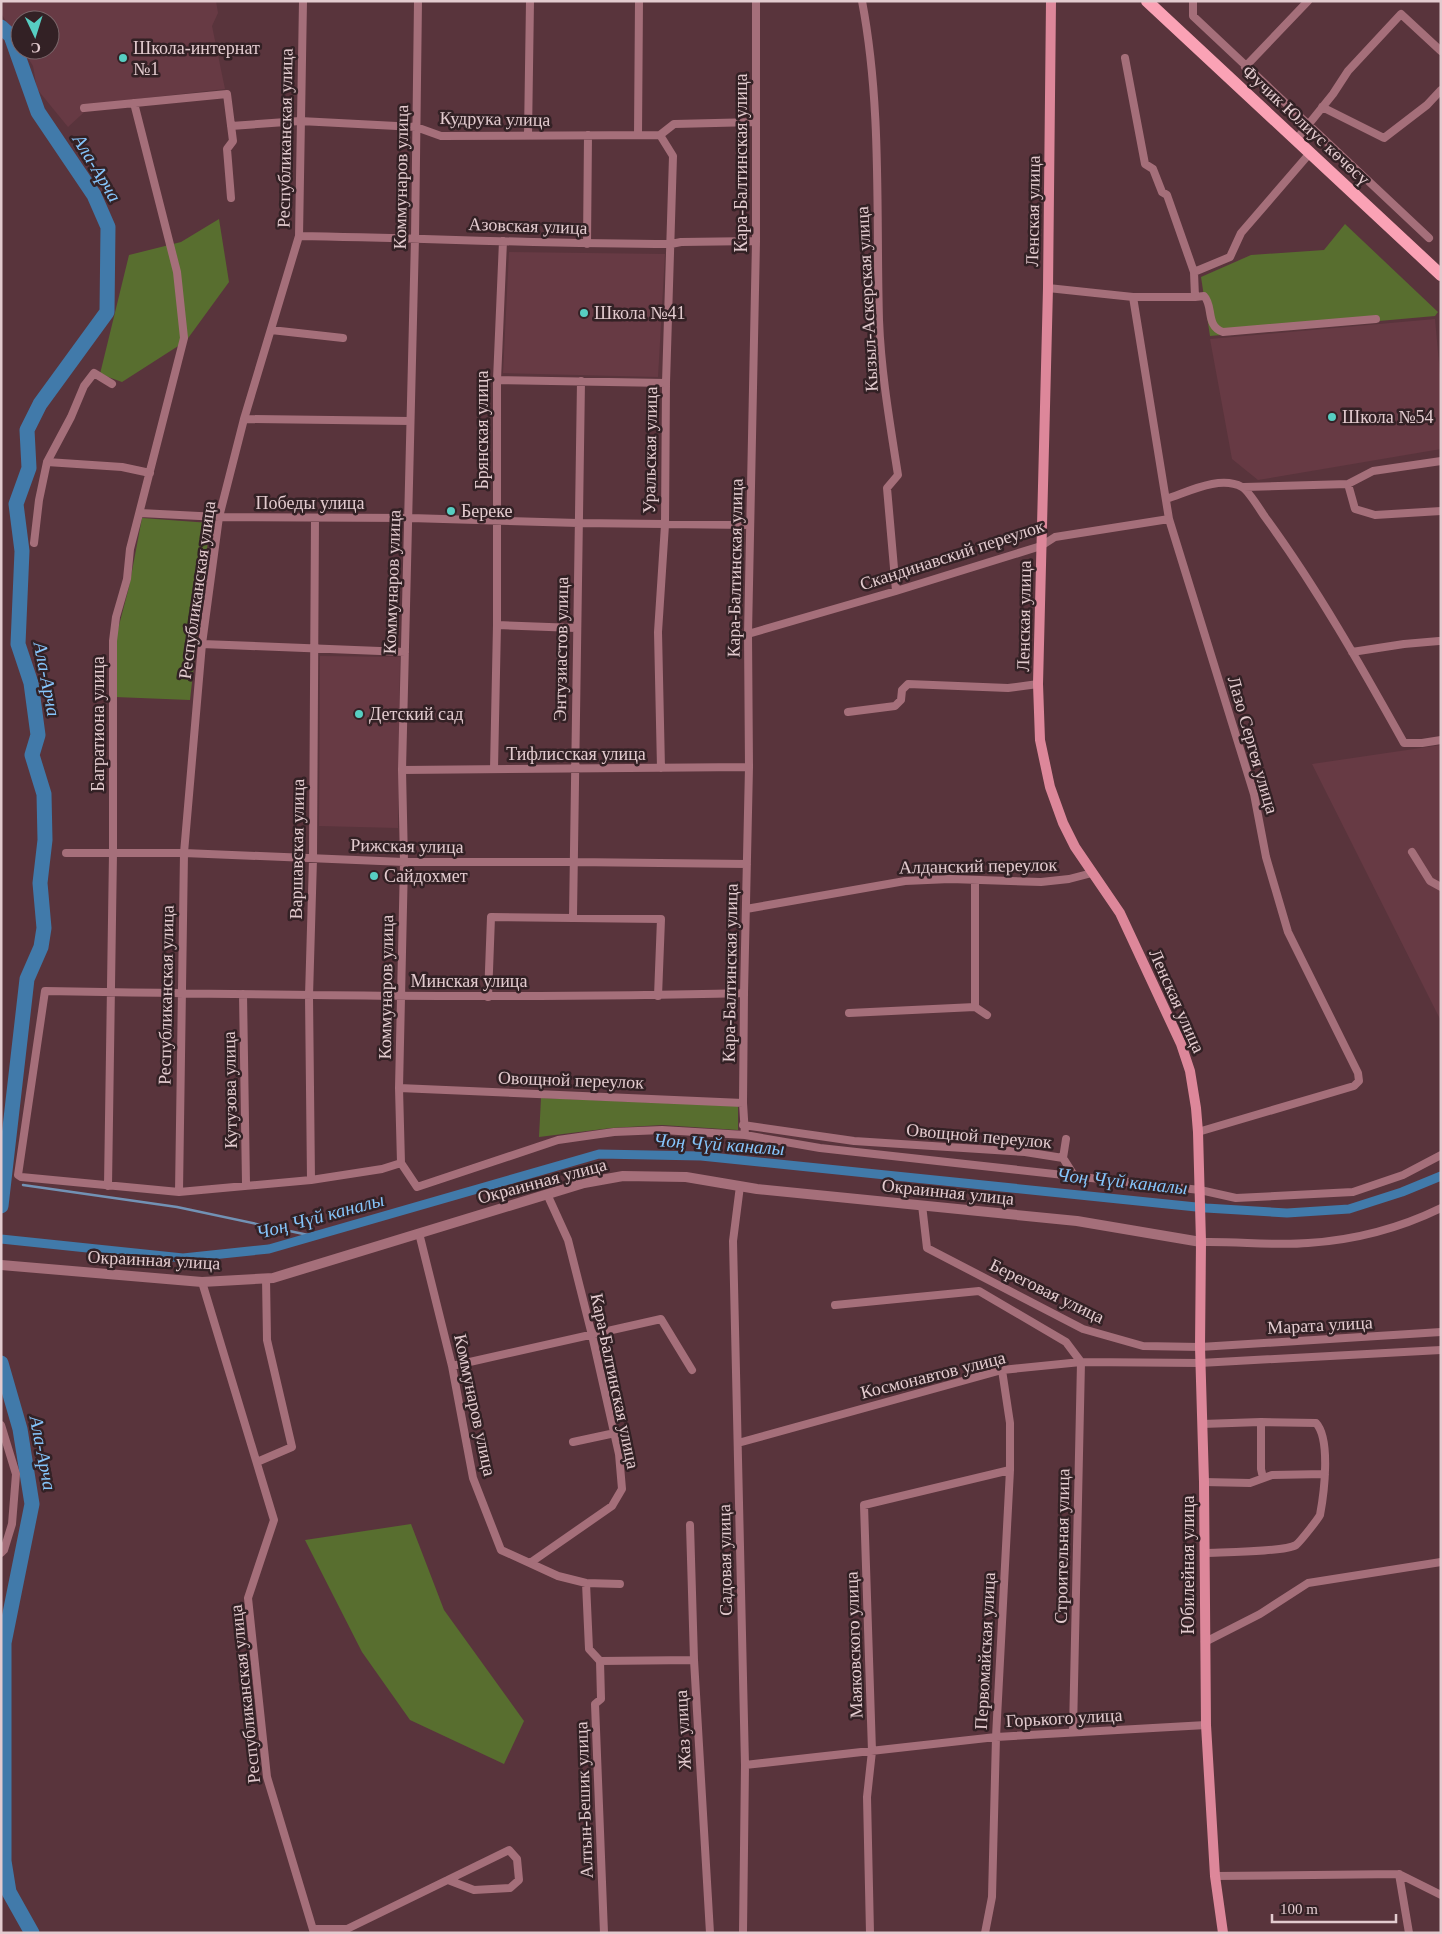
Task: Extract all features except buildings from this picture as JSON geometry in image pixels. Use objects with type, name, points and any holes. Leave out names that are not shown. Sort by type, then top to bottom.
[{"type":"main road","name":"Ленская улица","points":[[1051,1],[1048,288],[1038,684],[1040,740],[1050,787],[1063,823],[1092,874],[1120,913],[1181,1044],[1190,1071],[1198,1132],[1200,1193]]},
{"type":"main road","name":"Фучик Юлиус көчөсү","points":[[1147,1],[1310,154],[1438,269]]},
{"type":"main road","name":"Юбилейная улица","points":[[1200,1193],[1200,1363],[1204,1482],[1206,1725],[1215,1876],[1222,1932]]},
{"type":"street","name":"Республиканская улица","points":[[179,1192],[184,853],[202,644],[219,517],[244,419],[299,236],[303,1]]},
{"type":"street","name":"Коммунаров улица","points":[[401,1163],[399,1088],[404,862],[402,770],[410,518],[410,421],[415,238],[418,1]]},
{"type":"street","points":[[528,136],[530,1]]},
{"type":"street","points":[[638,135],[639,1]]},
{"type":"street","name":"Кара-Балтинская улица","points":[[745,1135],[743,1125],[744,994],[750,767],[748,634],[756,241],[756,1]]},
{"type":"street","name":"Кызыл-Аскерская улица","points":[[862,1],[869,38],[874,92],[880,321],[887,409],[898,475],[887,488],[896,591]]},
{"type":"street","points":[[1193,1],[1192,16],[1307,126],[1429,238]]},
{"type":"street","points":[[1245,67],[1308,1]]},
{"type":"street","points":[[1296,140],[1348,72],[1401,14],[1441,51]]},
{"type":"street","points":[[1125,58],[1145,164],[1153,169],[1162,192],[1167,195],[1194,272],[1195,297]]},
{"type":"street","points":[[1322,108],[1384,138],[1426,105],[1441,90]]},
{"type":"street","points":[[84,108],[227,94],[233,141],[227,149],[231,198]]},
{"type":"street","name":"Багратиона улица","points":[[108,1186],[113,853],[113,641],[116,617],[127,579],[130,549],[184,338],[177,272],[134,103]]},
{"type":"street","name":"Кудрука улица","points":[[231,126],[300,121],[416,127],[441,136],[660,135],[674,124],[756,122]]},
{"type":"street","points":[[587,244],[588,135]]},
{"type":"street","name":"Уральская улица","points":[[660,135],[672,156],[664,525],[658,632],[661,768]]},
{"type":"street","points":[[1194,272],[1230,257],[1241,233],[1310,154]]},
{"type":"street","name":"Азовская улица","points":[[299,236],[587,244],[756,241]]},
{"type":"street","name":"Брянская улица","points":[[494,769],[497,626],[497,380],[503,241]]},
{"type":"street","points":[[1048,288],[1133,297],[1204,296],[1207,299],[1211,320],[1219,331],[1223,332],[1376,319]]},
{"type":"street","name":"Лазо Сергея улица","points":[[1133,297],[1169,519],[1254,794],[1266,857],[1288,932],[1358,1073],[1359,1081],[1354,1086],[1198,1132]]},
{"type":"street","points":[[271,330],[343,338]]},
{"type":"street","points":[[34,543],[38,500],[46,462],[71,417],[84,386],[94,373],[112,384]]},
{"type":"street","points":[[497,380],[666,383]]},
{"type":"street","name":"Энтузиастов улица","points":[[573,918],[581,381]]},
{"type":"street","points":[[244,419],[410,421]]},
{"type":"street","points":[[1166,499],[1212,484],[1226,482],[1244,487],[1348,484],[1373,471],[1441,461]]},
{"type":"street","points":[[46,462],[122,467],[150,473]]},
{"type":"street","points":[[1348,484],[1355,509],[1375,516],[1441,511]]},
{"type":"street","points":[[1244,487],[1287,546],[1352,652],[1404,743],[1441,740]]},
{"type":"street","name":"Победы улица","points":[[140,513],[219,517],[410,518],[664,525],[750,525]]},
{"type":"street","name":"Варшавская улица","points":[[311,1180],[309,996],[313,859],[315,518]]},
{"type":"street","name":"Скандинавский переулок","points":[[748,634],[1042,546],[1054,537],[1169,519]]},
{"type":"street","points":[[497,626],[576,628]]},
{"type":"street","points":[[1352,652],[1439,641]]},
{"type":"street","points":[[202,644],[405,652]]},
{"type":"street","points":[[848,712],[895,706],[901,700],[902,690],[908,684],[1008,688],[1038,684]]},
{"type":"street","name":"Тифлисская улица","points":[[402,770],[750,767]]},
{"type":"street","points":[[1412,852],[1430,882],[1441,887]]},
{"type":"street","name":"Рижская улица","points":[[66,854],[184,853],[404,862],[747,864]]},
{"type":"street","name":"Алданский переулок","points":[[746,909],[906,881],[976,880],[1041,882],[1092,874]]},
{"type":"street","points":[[975,1007],[976,880]]},
{"type":"street","points":[[488,997],[491,917],[661,919],[658,996]]},
{"type":"street","name":"Минская улица","points":[[108,1186],[21,1177],[18,1175],[45,991],[488,997],[744,994]]},
{"type":"street","name":"Кутузова улица","points":[[243,994],[246,1184]]},
{"type":"street","points":[[849,1014],[975,1007],[987,1015]]},
{"type":"street","name":"Овощной переулок","points":[[399,1088],[743,1103]]},
{"type":"street","name":"Овощной переулок","points":[[743,1125],[854,1141],[1025,1152],[1063,1158]]},
{"type":"street","points":[[108,1186],[179,1192],[246,1184],[311,1180],[382,1169],[401,1163],[417,1188],[558,1140],[614,1132],[662,1130],[745,1135],[820,1148],[1075,1177],[1236,1198],[1353,1192],[1403,1175],[1441,1155]]},
{"type":"street","points":[[1066,1139],[1063,1158],[1075,1177]]},
{"type":"street","name":"Окраинная улица","points":[[1,1266],[202,1282],[273,1278],[584,1183],[623,1176],[686,1177],[740,1186],[1077,1221],[1201,1240]]},
{"type":"street","name":"Садовая улица","points":[[740,1186],[733,1241],[745,1765],[743,1933]]},
{"type":"street","name":"Кара-Балтинская улица","points":[[530,1563],[612,1506],[622,1489],[615,1433],[568,1240],[547,1194]]},
{"type":"street","name":"Береговая улица","points":[[922,1205],[928,1248],[1083,1329],[1143,1346],[1200,1346]]},
{"type":"street","points":[[1201,1240],[1308,1243],[1340,1239],[1387,1230],[1441,1208]]},
{"type":"street","name":"Коммунаров улица","points":[[419,1233],[452,1366],[473,1478],[501,1550],[530,1563]]},
{"type":"street","points":[[257,1462],[292,1447],[267,1340],[266,1278]]},
{"type":"street","name":"Республиканская улица","points":[[202,1282],[274,1520],[248,1598],[266,1777],[314,1931]]},
{"type":"street","name":"Береговая улица","points":[[834,1305],[979,1291],[1066,1342],[1081,1362]]},
{"type":"street","points":[[452,1366],[661,1318],[692,1370]]},
{"type":"street","name":"Марата улица","points":[[1200,1346],[1441,1332]]},
{"type":"street","name":"Космонавтов улица","points":[[738,1443],[1002,1370],[1081,1362],[1200,1363],[1441,1350]]},
{"type":"street","name":"Строительная улица","points":[[1073,1731],[1081,1362]]},
{"type":"street","name":"Первомайская улица","points":[[985,1933],[992,1897],[996,1737],[1010,1470],[1010,1423],[1002,1370]]},
{"type":"street","points":[[1261,1422],[1260,1458],[1264,1478]]},
{"type":"street","points":[[1202,1424],[1316,1423],[1322,1432],[1325,1474],[1318,1520],[1296,1545],[1276,1549],[1204,1553]]},
{"type":"street","points":[[1,1425],[16,1474],[12,1524],[4,1550],[1,1553]]},
{"type":"street","points":[[573,1442],[615,1433]]},
{"type":"street","name":"Маяковского улица","points":[[870,1933],[867,1797],[872,1751],[864,1505],[1010,1470]]},
{"type":"street","points":[[1204,1482],[1250,1483],[1272,1476],[1325,1474]]},
{"type":"street","name":"Жаз улица","points":[[690,1525],[694,1660],[710,1933]]},
{"type":"street","points":[[1205,1642],[1260,1614],[1308,1583],[1441,1562]]},
{"type":"street","points":[[530,1563],[558,1576],[586,1583],[620,1584]]},
{"type":"street","name":"Алтын-Бешик улица","points":[[586,1583],[589,1649],[600,1661],[600,1699],[595,1704],[604,1933]]},
{"type":"street","points":[[600,1661],[694,1660]]},
{"type":"street","name":"Горького улица","points":[[745,1765],[996,1737],[1073,1731],[1206,1725]]},
{"type":"street","points":[[314,1931],[347,1929],[509,1850],[517,1859],[519,1880],[510,1888],[474,1890],[448,1880]]},
{"type":"street","points":[[1398,1874],[1409,1933]]},
{"type":"street","points":[[1215,1876],[1398,1874],[1441,1895]]},
{"type":"shaded area","name":"Школа-интернат №1","points":[[1,1],[216,1],[218,13],[212,26],[225,89],[93,104],[68,127],[37,89],[33,66],[29,60],[60,60],[60,10],[10,10],[10,28],[1,13]]},
{"type":"shaded area","name":"Школа №41","points":[[509,252],[665,254],[658,377],[503,373]]},
{"type":"shaded area","name":"Школа №54","points":[[1435,319],[1441,385],[1441,449],[1258,480],[1232,459],[1210,339]]},
{"type":"shaded area","name":"Детский сад","points":[[320,656],[400,657],[398,828],[319,826]]},
{"type":"shaded area","points":[[1441,745],[1441,1021],[1312,764]]},
{"type":"green space","points":[[219,219],[229,282],[186,341],[122,382],[100,374],[129,255],[181,242]]},
{"type":"green space","points":[[1345,224],[1438,312],[1435,316],[1210,336],[1201,277],[1251,255],[1324,250]]},
{"type":"green space","points":[[142,518],[210,523],[190,700],[115,697],[117,633],[129,587]]},
{"type":"green space","points":[[541,1098],[738,1106],[738,1130],[662,1125],[611,1128],[539,1137]]},
{"type":"green space","points":[[411,1524],[444,1610],[524,1721],[504,1764],[410,1720],[362,1652],[305,1540]]},
{"type":"waterway","name":"Ала-Арча","points":[[1,27],[11,36],[38,112],[94,195],[108,227],[107,312],[40,404],[27,430],[29,468],[16,504],[22,551],[18,644],[31,683],[38,735],[32,755],[44,794],[45,840],[40,883],[44,928],[41,947],[27,979],[1,1206]]},
{"type":"waterway","name":"Чоң Чүй каналы","points":[[1,1239],[183,1258],[269,1249],[599,1154],[701,1156],[1206,1208],[1287,1213],[1349,1209],[1402,1192],[1441,1176]]},
{"type":"waterway","points":[[23,1185],[177,1207],[313,1236]]},
{"type":"waterway","name":"Ала-Арча","points":[[1,1363],[20,1429],[32,1504],[4,1643],[4,1861],[9,1892],[32,1933]]},
{"type":"place","name":"Школа-интернат №1","points":[[123,58]]},
{"type":"place","name":"Школа №41","points":[[584,313]]},
{"type":"place","name":"Школа №54","points":[[1332,417]]},
{"type":"place","name":"Береке","points":[[451,511]]},
{"type":"place","name":"Детский сад","points":[[359,714]]},
{"type":"place","name":"Сайдохмет","points":[[374,876]]}]
